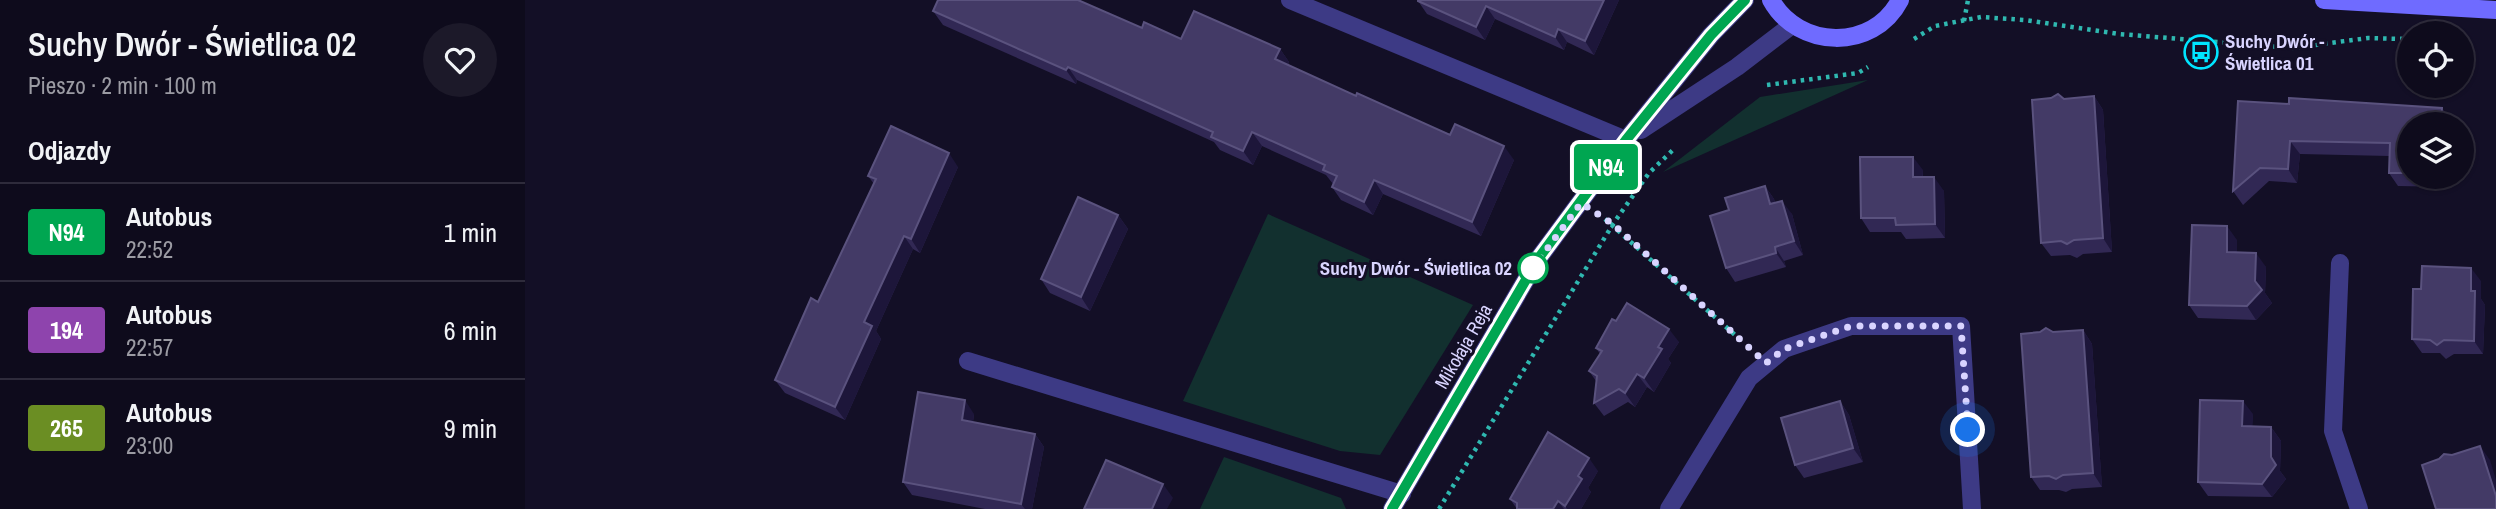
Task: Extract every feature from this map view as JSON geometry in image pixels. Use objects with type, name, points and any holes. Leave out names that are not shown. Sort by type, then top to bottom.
[{"type":"street","points":[[1290,0],[1626,140]]},
{"type":"street","name":"Mikołaja Reja","points":[[1397,501],[1538,259],[1626,140],[1711,35],[1745,0]]},
{"type":"street","points":[[1771,0],[1792,25],[1810,34],[1830,39],[1869,31],[1885,19],[1900,0]]},
{"type":"street","points":[[2324,0],[2496,10]]},
{"type":"street","name":"Mikołaja Reja","points":[[1626,140],[1737,67],[1792,25]]},
{"type":"street","points":[[2340,263],[2333,431],[2359,509]]},
{"type":"street","points":[[1669,509],[1749,378],[1784,349],[1851,326],[1961,326],[1972,509]]},
{"type":"street","points":[[968,361],[1397,501]]},
{"type":"path","points":[[1964,21],[1968,0]]},
{"type":"path","points":[[1904,46],[1935,26],[1981,17],[2025,20],[2119,34],[2292,48],[2368,37],[2397,39]]},
{"type":"path","points":[[1764,85],[1858,72],[1870,66]]},
{"type":"path","points":[[1439,509],[1613,224],[1649,173],[1678,146]]},
{"type":"path","points":[[1581,203],[1613,224],[1766,363]]},
{"type":"green space","points":[[1868,80],[1663,172],[1760,97]]},
{"type":"green space","points":[[1268,214],[1473,305],[1380,455],[1340,451],[1183,401]]},
{"type":"green space","points":[[1224,457],[1341,498],[1346,509],[1200,509]]},
{"type":"building","points":[[938,0],[1078,0],[1142,28],[1144,22],[1181,39],[1194,11],[1280,49],[1275,59],[1356,96],[1357,93],[1450,135],[1455,124],[1504,146],[1472,222],[1374,180],[1364,202],[1332,187],[1337,176],[1323,170],[1325,165],[1252,132],[1243,151],[1211,137],[1213,132],[1068,67],[1066,70],[933,11]]},
{"type":"building","points":[[1418,0],[1604,0],[1585,41],[1558,29],[1555,37],[1486,6],[1476,27]]},
{"type":"building","points":[[2058,94],[2064,99],[2094,96],[2103,238],[2074,240],[2067,244],[2061,241],[2041,243],[2032,100],[2051,98]]},
{"type":"building","points":[[2289,98],[2442,108],[2442,112],[2397,112],[2397,173],[2389,173],[2390,143],[2290,141],[2288,169],[2260,168],[2233,191],[2238,101],[2289,104]]},
{"type":"building","points":[[891,126],[949,153],[911,239],[904,236],[864,322],[872,326],[835,407],[775,380],[811,298],[818,302],[876,179],[868,176]]},
{"type":"building","points":[[1860,157],[1913,157],[1913,177],[1934,177],[1935,224],[1896,225],[1895,218],[1861,218]]},
{"type":"building","points":[[1765,186],[1770,204],[1782,201],[1794,241],[1775,247],[1776,253],[1726,268],[1710,216],[1729,210],[1725,198]]},
{"type":"building","points":[[1078,197],[1118,215],[1081,297],[1041,279]]},
{"type":"building","points":[[2192,225],[2227,226],[2227,252],[2256,253],[2255,281],[2262,290],[2247,306],[2189,305]]},
{"type":"building","points":[[2422,266],[2471,268],[2471,291],[2475,291],[2474,341],[2444,340],[2437,345],[2430,340],[2412,339],[2413,289],[2421,289]]},
{"type":"building","points":[[1627,303],[1669,329],[1658,347],[1662,349],[1644,378],[1637,374],[1625,393],[1619,389],[1594,403],[1597,376],[1589,371],[1602,351],[1596,348],[1612,319],[1616,321]]},
{"type":"building","points":[[2046,328],[2053,332],[2083,330],[2093,473],[2063,475],[2056,479],[2049,476],[2031,477],[2021,334],[2040,332]]},
{"type":"building","points":[[918,392],[965,400],[962,420],[1035,434],[1021,504],[903,482]]},
{"type":"building","points":[[2200,400],[2243,401],[2242,426],[2271,427],[2271,457],[2276,465],[2262,484],[2198,482]]},
{"type":"building","points":[[1840,401],[1853,448],[1795,465],[1781,418]]},
{"type":"building","points":[[1548,432],[1589,458],[1578,476],[1582,479],[1565,506],[1558,501],[1553,509],[1517,509],[1517,503],[1510,499]]},
{"type":"building","points":[[2480,446],[2496,496],[2496,509],[2436,509],[2422,465],[2439,459],[2444,454],[2452,455]]},
{"type":"building","points":[[1106,460],[1163,484],[1152,509],[1084,509]]},
{"type":"bus line","name":"N94","points":[[1392,509],[1538,259],[1626,140],[1711,35],[1745,0]]},
{"type":"place","name":"Suchy Dwór - Świetlica 01","points":[[2201,52]]},
{"type":"place","name":"Suchy Dwór - Świetlica 02","points":[[1533,268]]},
{"type":"route","points":[[1533,268],[1581,203],[1613,224],[1766,363],[1784,349],[1851,326],[1961,326],[1968,430]]}]
